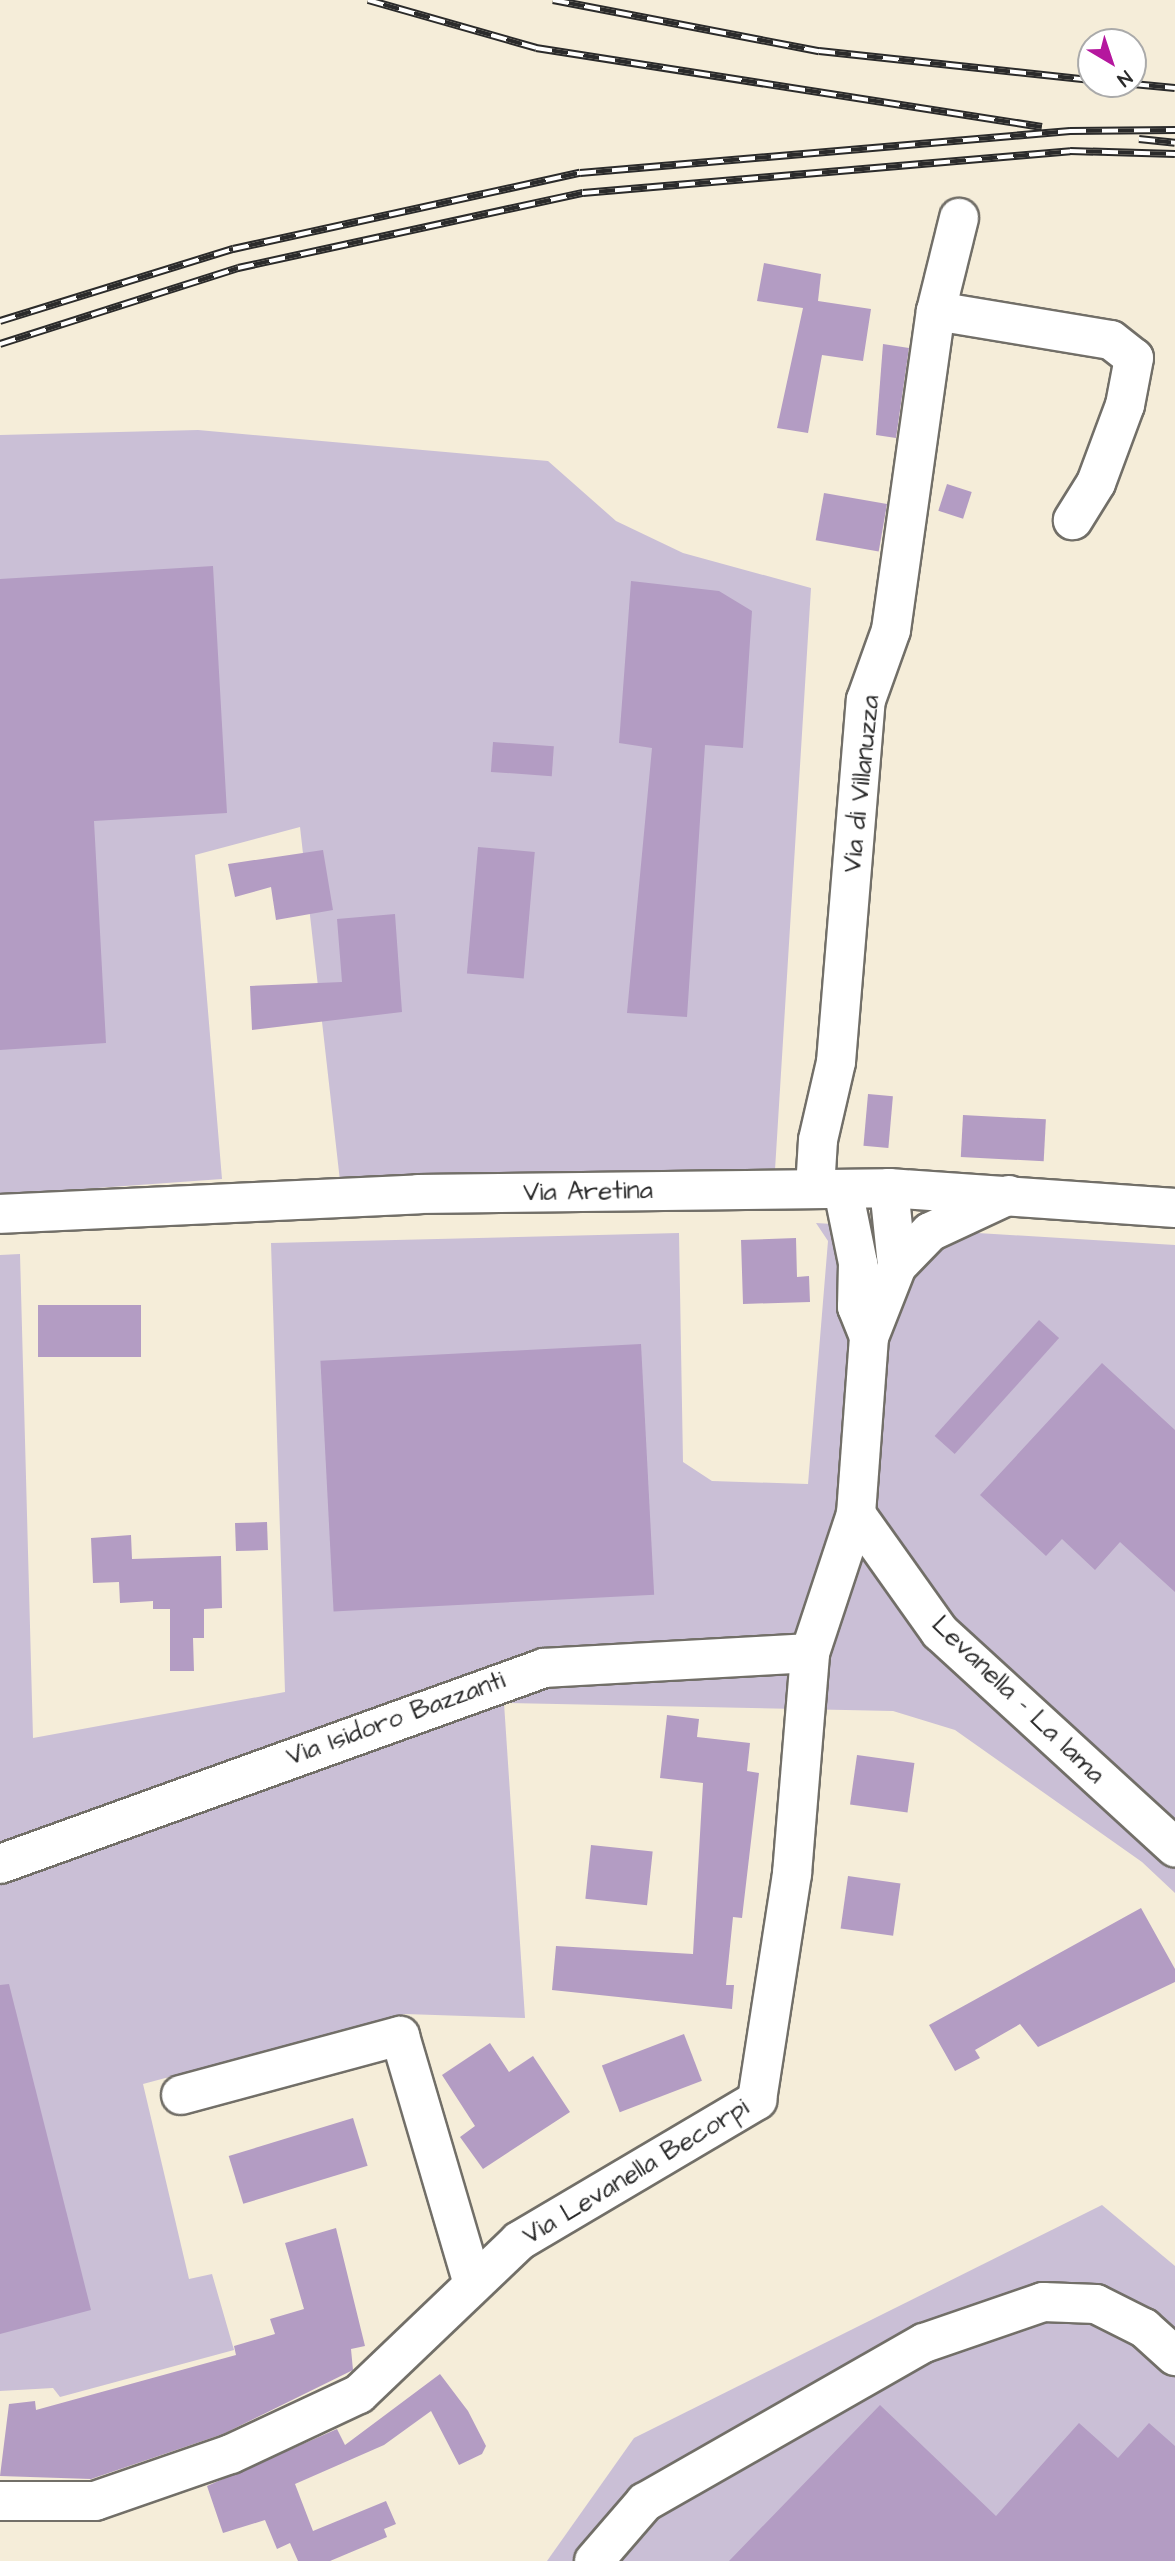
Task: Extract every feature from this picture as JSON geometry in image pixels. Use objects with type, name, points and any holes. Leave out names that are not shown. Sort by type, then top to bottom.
[{"type":"street","name":"Via di Villanuzza","points":[[858,1263],[829,1190],[818,1140],[836,1062],[866,699],[891,630],[897,551],[936,311],[958,218]]},
{"type":"street","points":[[936,311],[1111,340],[1134,358],[1120,418],[1096,483],[1073,520]]},
{"type":"street","points":[[869,1337],[857,1307],[858,1263],[889,1188]]},
{"type":"street","points":[[889,1188],[897,1266]]},
{"type":"street","name":"Via Aretina","points":[[0,1214],[418,1194],[889,1188],[1014,1193],[1175,1208]]},
{"type":"street","points":[[856,1514],[869,1337],[897,1266],[930,1232],[1014,1193]]},
{"type":"street","name":"Via Levanella Becorpi","points":[[0,2501],[95,2501],[232,2454],[359,2394],[472,2281],[586,2197],[757,2100],[792,1874],[810,1653],[827,1587],[856,1514]]},
{"type":"street","name":"Levanella - La lama","points":[[856,1514],[940,1632],[1175,1847]]},
{"type":"street","name":"Via Isidoro Bazzanti","points":[[0,1864],[544,1668],[810,1653]]},
{"type":"street","points":[[181,2095],[401,2036],[472,2281]]},
{"type":"street","points":[[594,2561],[645,2502],[924,2343],[1043,2302],[1096,2304],[1144,2328],[1175,2356]]},
{"type":"shaded area","points":[[198,430],[548,461],[616,521],[683,553],[811,588],[775,1170],[340,1181],[300,827],[195,855],[222,1179],[0,1195],[0,435]]},
{"type":"shaded area","points":[[816,1223],[1175,1245],[1175,1893],[1142,1862],[955,1730],[893,1711],[504,1703],[525,2018],[405,2014],[143,2084],[189,2279],[212,2274],[234,2350],[60,2397],[53,2388],[0,2391],[0,1255],[20,1254],[33,1738],[285,1692],[271,1243],[679,1233],[683,1462],[712,1481],[808,1484],[828,1241]]},
{"type":"shaded area","points":[[1102,2205],[1175,2266],[1175,2561],[547,2561],[634,2438]]},
{"type":"building","points":[[764,263],[821,274],[818,301],[871,309],[863,361],[822,355],[808,433],[777,428],[803,308],[757,301]]},
{"type":"building","points":[[883,344],[909,348],[896,438],[876,435]]},
{"type":"building","points":[[947,484],[972,492],[963,519],[938,511]]},
{"type":"building","points":[[824,493],[887,504],[879,551],[816,540]]},
{"type":"building","points":[[213,566],[227,813],[94,821],[106,1043],[0,1050],[0,579]]},
{"type":"building","points":[[631,581],[719,591],[752,611],[743,748],[705,745],[687,1017],[627,1013],[652,748],[619,743]]},
{"type":"building","points":[[493,742],[554,746],[552,776],[491,772]]},
{"type":"building","points":[[478,847],[535,852],[524,978],[467,974]]},
{"type":"building","points":[[323,850],[333,910],[276,920],[271,887],[235,897],[228,864]]},
{"type":"building","points":[[395,914],[402,1012],[252,1030],[250,986],[342,982],[337,919]]},
{"type":"building","points":[[868,1094],[893,1096],[888,1148],[863,1146]]},
{"type":"building","points":[[963,1115],[1046,1119],[1044,1161],[961,1157]]},
{"type":"building","points":[[796,1238],[797,1277],[809,1276],[810,1302],[743,1304],[741,1240]]},
{"type":"building","points":[[38,1305],[141,1305],[141,1357],[38,1357]]},
{"type":"building","points":[[1039,1320],[1059,1338],[955,1454],[935,1436]]},
{"type":"building","points":[[641,1344],[654,1595],[334,1611],[320,1361]]},
{"type":"building","points":[[1102,1363],[1175,1430],[1175,1592],[1120,1542],[1095,1570],[1062,1539],[1046,1556],[980,1495]]},
{"type":"building","points":[[267,1522],[268,1550],[236,1551],[235,1523]]},
{"type":"building","points":[[131,1535],[132,1559],[221,1556],[222,1608],[204,1609],[204,1638],[193,1638],[194,1671],[170,1671],[170,1609],[153,1609],[153,1601],[120,1603],[119,1582],[93,1583],[91,1538]]},
{"type":"building","points":[[667,1715],[699,1719],[697,1737],[750,1743],[747,1771],[759,1773],[742,1918],[733,1917],[726,1985],[734,1985],[732,2009],[552,1990],[556,1946],[693,1954],[703,1783],[660,1778]]},
{"type":"building","points":[[857,1755],[914,1763],[907,1813],[850,1805]]},
{"type":"building","points":[[591,1845],[653,1851],[647,1905],[585,1899]]},
{"type":"building","points":[[848,1876],[900,1883],[893,1936],[841,1928]]},
{"type":"building","points":[[1141,1908],[1175,1969],[1175,1982],[1038,2047],[1020,2024],[975,2050],[980,2058],[955,2071],[929,2025]]},
{"type":"building","points":[[9,1984],[91,2310],[0,2334],[0,1985]]},
{"type":"building","points":[[684,2034],[702,2081],[620,2112],[602,2066]]},
{"type":"building","points":[[490,2043],[509,2072],[533,2056],[570,2112],[483,2169],[460,2137],[475,2126],[442,2075]]},
{"type":"building","points":[[353,2118],[368,2166],[243,2204],[229,2156]]},
{"type":"building","points":[[336,2228],[365,2346],[351,2349],[353,2370],[223,2434],[91,2479],[0,2476],[9,2404],[35,2401],[36,2410],[236,2355],[234,2346],[275,2334],[270,2319],[304,2309],[285,2243]]},
{"type":"building","points":[[440,2374],[468,2411],[486,2446],[482,2454],[459,2465],[431,2411],[384,2445],[295,2484],[313,2531],[386,2501],[396,2524],[384,2529],[387,2537],[330,2561],[298,2561],[290,2543],[277,2549],[265,2520],[223,2533],[207,2486],[337,2429],[345,2445]]},
{"type":"building","points":[[880,2405],[996,2516],[1079,2423],[1118,2458],[1149,2423],[1175,2446],[1175,2561],[729,2561]]},
{"type":"railway","points":[[368,0],[536,48],[1042,127]]},
{"type":"railway","points":[[553,0],[819,51],[1077,79]]},
{"type":"railway","points":[[1147,85],[1175,88]]},
{"type":"railway","points":[[0,321],[233,249],[580,173],[1070,131],[1175,130]]},
{"type":"railway","points":[[1139,139],[1175,143]]},
{"type":"railway","points":[[0,344],[238,268],[583,193],[1070,151],[1175,154]]}]
